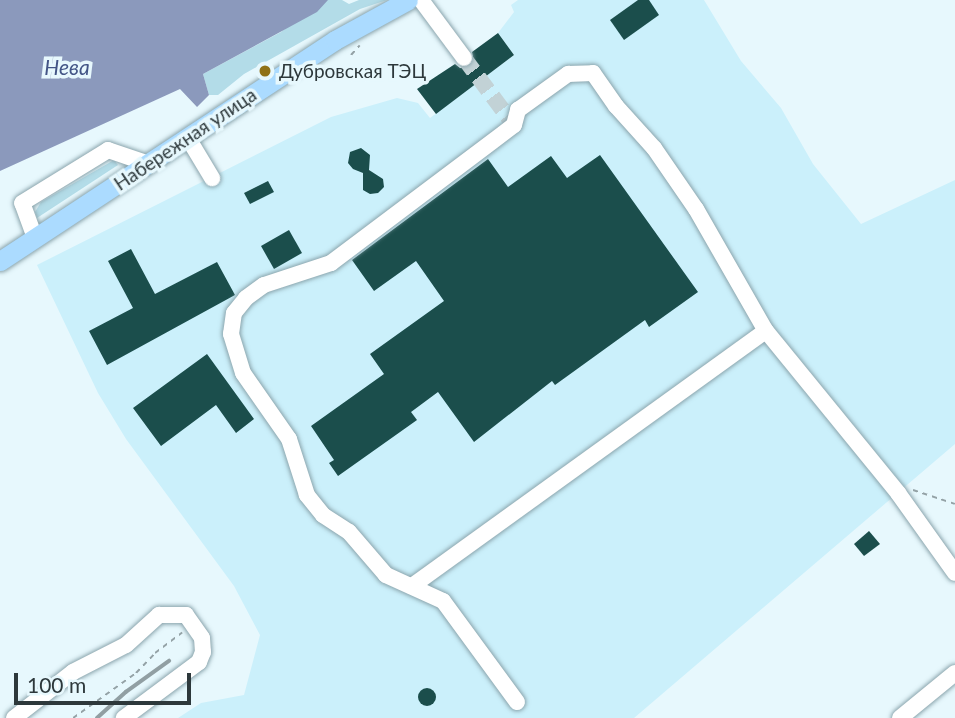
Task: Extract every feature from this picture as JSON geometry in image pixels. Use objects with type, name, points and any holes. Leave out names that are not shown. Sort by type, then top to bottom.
[{"type":"main road","name":"Набережная улица","points":[[0,261],[335,40],[408,0]]},
{"type":"lane","points":[[421,0],[464,58]]},
{"type":"lane","points":[[517,702],[443,601],[386,575],[349,532],[323,514],[307,495],[289,439],[243,373],[231,334],[234,313],[246,298],[264,285],[331,263],[514,125],[519,110],[568,74],[593,73],[616,106],[654,148],[696,209],[765,331],[898,493],[955,573]]},
{"type":"lane","points":[[188,138],[212,178]]},
{"type":"lane","points":[[35,237],[22,203],[108,150],[149,164]]},
{"type":"lane","points":[[412,586],[765,331]]},
{"type":"lane","points":[[13,718],[73,672],[126,645],[159,615],[186,615],[202,638],[203,652],[199,662],[124,718]]},
{"type":"lane","points":[[900,718],[955,673]]},
{"type":"path","points":[[909,489],[955,504]]},
{"type":"path","points":[[73,718],[136,673],[155,653],[194,624]]},
{"type":"shaded area","points":[[322,0],[342,0],[349,4],[359,0],[387,0],[360,9],[244,74],[218,95],[209,95],[203,74],[281,32]]},
{"type":"shaded area","points":[[518,0],[704,0],[741,61],[781,108],[813,164],[861,224],[955,180],[955,444],[634,718],[178,718],[201,703],[244,695],[260,635],[234,586],[126,439],[98,393],[37,265],[331,117],[397,98],[418,103],[430,118],[514,55],[498,33],[514,12],[511,5]]},
{"type":"shaded area","points":[[114,160],[118,165],[37,218],[35,212],[41,202]]},
{"type":"water","name":"Нева","points":[[0,0],[328,0],[317,12],[203,74],[209,95],[197,107],[180,89],[0,171]]},
{"type":"building","points":[[638,0],[649,0],[659,15],[624,40],[610,20]]},
{"type":"building","points":[[498,33],[514,55],[436,114],[417,89],[455,64],[460,68],[470,67],[474,62],[472,52]]},
{"type":"building","points":[[361,148],[370,155],[369,170],[383,179],[384,187],[378,193],[370,194],[363,190],[363,173],[353,169],[348,163],[350,152]]},
{"type":"building","points":[[600,155],[698,292],[649,327],[645,320],[555,385],[552,381],[474,442],[438,392],[411,412],[417,420],[338,476],[329,463],[334,460],[311,426],[384,374],[370,354],[444,301],[416,261],[374,291],[352,260],[488,159],[508,187],[551,156],[567,178]]},
{"type":"building","points":[[268,181],[274,192],[250,204],[244,193]]},
{"type":"building","points":[[289,230],[302,253],[274,269],[261,246]]},
{"type":"building","points":[[131,249],[155,294],[217,262],[235,295],[107,365],[89,331],[133,308],[108,261]]},
{"type":"building","points":[[207,354],[254,419],[236,433],[216,405],[161,446],[133,408]]},
{"type":"building","points":[[869,531],[880,544],[864,556],[854,544]]},
{"type":"building","points":[[423,688],[431,688],[436,697],[434,704],[423,706],[418,701],[418,693]]},
{"type":"tunnel","points":[[464,58],[514,125]]},
{"type":"railway","points":[[97,718],[126,692],[169,661]]},
{"type":"place","name":"Дубровская ТЭЦ","points":[[265,71]]}]
